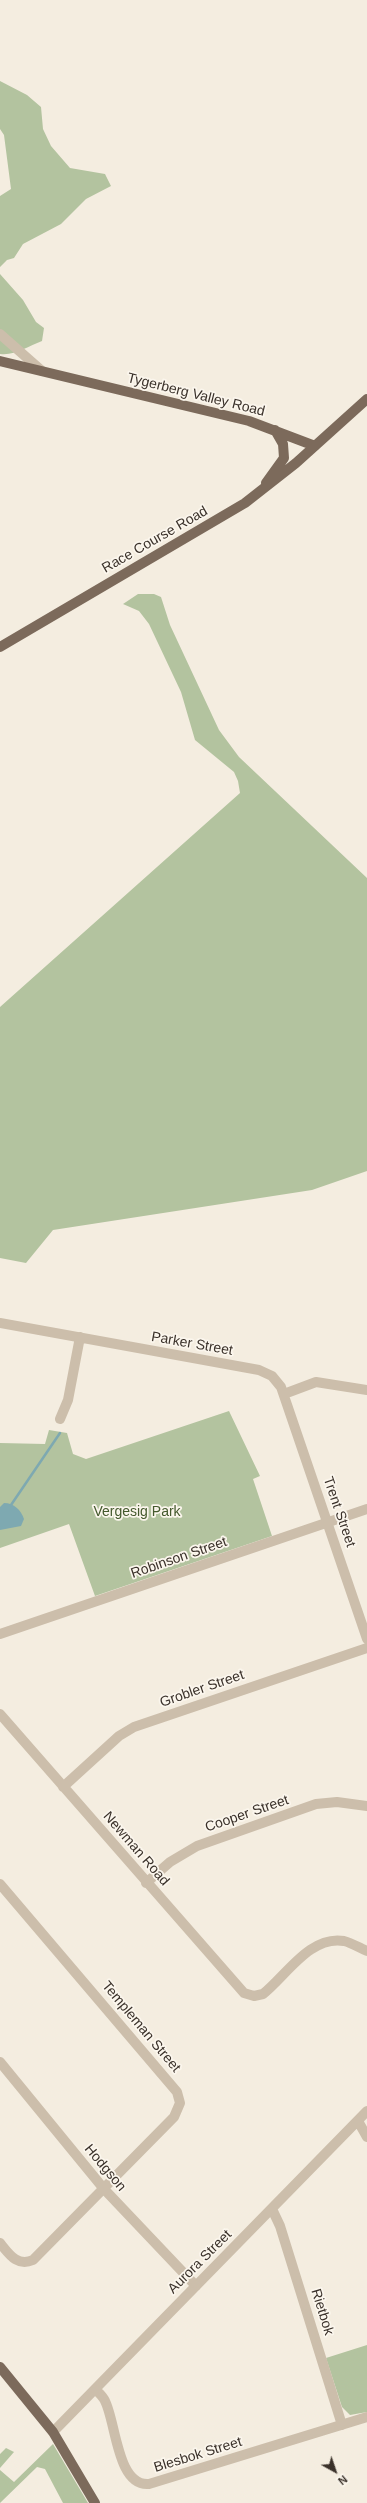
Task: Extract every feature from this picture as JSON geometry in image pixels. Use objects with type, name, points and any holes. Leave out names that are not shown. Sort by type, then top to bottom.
[{"type":"main road","name":"Tygerberg Valley Road","points":[[0,361],[249,421],[315,446]]},
{"type":"main road","points":[[315,446],[367,399]]},
{"type":"main road","points":[[257,494],[284,458],[283,444],[275,430]]},
{"type":"main road","name":"Race Course Road","points":[[0,647],[208,525],[257,494],[315,446]]},
{"type":"main road","points":[[0,2367],[53,2432],[95,2503]]},
{"type":"street","points":[[0,334],[42,371]]},
{"type":"street","name":"Parker Street","points":[[0,1323],[264,1371],[276,1379],[284,1394]]},
{"type":"street","points":[[60,1419],[68,1400],[80,1337]]},
{"type":"street","points":[[284,1394],[316,1382],[367,1390]]},
{"type":"street","name":"Trent Street","points":[[284,1394],[367,1639]]},
{"type":"street","name":"Robinson Street","points":[[0,1634],[367,1509]]},
{"type":"street","name":"Grobler Street","points":[[63,1787],[119,1736],[134,1727],[367,1648]]},
{"type":"street","name":"Newman Road","points":[[0,1714],[241,1991],[254,1996],[263,1994],[306,1953],[323,1943],[346,1941],[367,1951]]},
{"type":"street","name":"Cooper Street","points":[[146,1882],[188,1850],[249,1828],[326,1802],[348,1802],[367,1806]]},
{"type":"street","name":"Templeman Street","points":[[0,1884],[179,2095],[180,2106],[177,2114],[34,2260],[24,2263],[16,2261],[0,2242]]},
{"type":"street","name":"Hodgson","points":[[0,2062],[104,2189],[196,2286]]},
{"type":"street","name":"Aurora Street","points":[[53,2432],[367,2111]]},
{"type":"street","points":[[358,2121],[367,2137]]},
{"type":"street","name":"Rietbok","points":[[272,2209],[280,2226],[342,2425]]},
{"type":"street","name":"Blesbok Street","points":[[95,2389],[105,2400],[128,2475],[141,2484],[149,2484],[367,2418]]},
{"type":"green space","points":[[0,81],[27,95],[41,107],[43,129],[51,146],[70,168],[105,174],[111,186],[86,199],[61,224],[23,244],[14,258],[7,260],[0,267],[0,196],[11,189],[4,135],[0,129]]},
{"type":"green space","points":[[0,274],[23,300],[36,322],[44,328],[42,341],[11,354],[0,354]]},
{"type":"green space","points":[[138,594],[154,594],[161,597],[170,625],[219,730],[239,757],[367,878],[367,1171],[312,1190],[53,1230],[26,1263],[0,1258],[0,1007],[240,793],[238,781],[234,772],[195,740],[181,692],[149,624],[139,611],[123,604]]},
{"type":"green space","name":"Vergesig Park","points":[[229,1411],[260,1476],[253,1479],[272,1536],[95,1596],[69,1524],[0,1548],[0,1443],[45,1444],[49,1430],[67,1433],[73,1454],[86,1459]]},
{"type":"green space","points":[[367,2345],[367,2412],[350,2415],[342,2407],[326,2358]]},
{"type":"green space","points":[[53,2444],[88,2503],[63,2503],[45,2469],[37,2467],[0,2503],[0,2470],[14,2482]]},
{"type":"green space","points":[[6,2448],[14,2452],[0,2468],[0,2454]]},
{"type":"water","points":[[4,1503],[11,1504],[21,1513],[24,1519],[21,1526],[0,1530],[0,1507]]},
{"type":"waterway","points":[[11,1505],[60,1433]]}]
